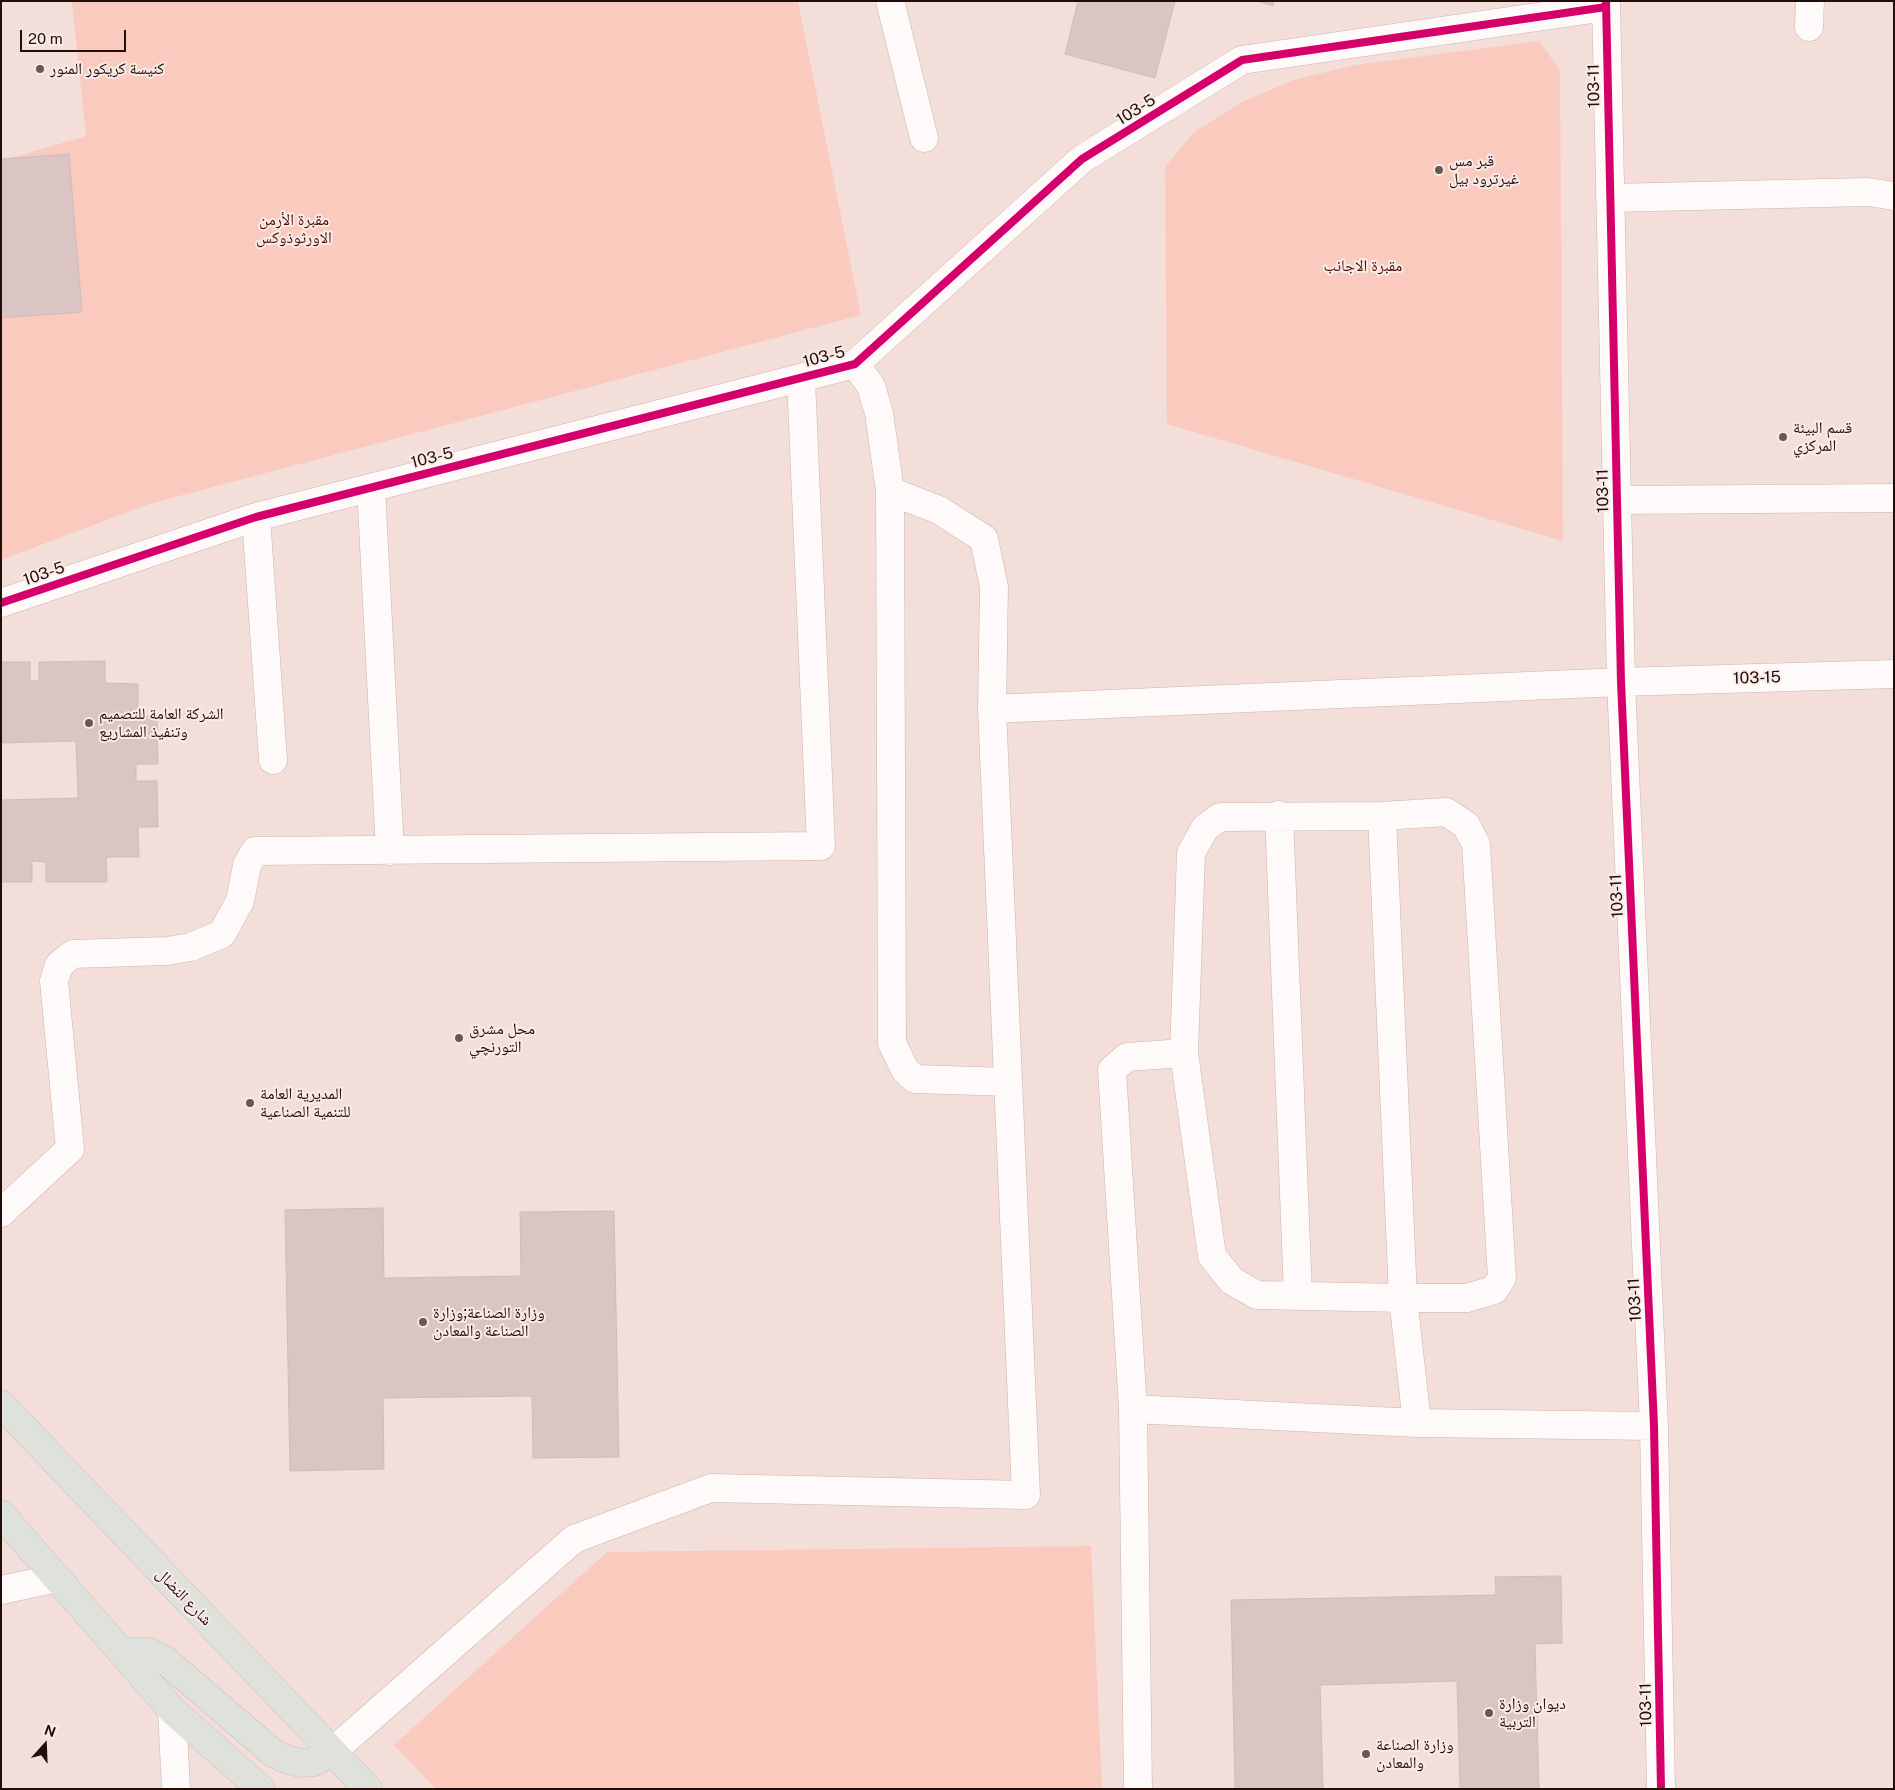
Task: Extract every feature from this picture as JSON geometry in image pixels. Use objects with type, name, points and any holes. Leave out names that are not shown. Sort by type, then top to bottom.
[{"type":"main road","name":"شارع النضال","points":[[1,1404],[368,1789]]},
{"type":"main road","points":[[1,1514],[172,1710],[261,1789]]},
{"type":"main road","points":[[121,1651],[149,1652],[165,1660],[272,1752],[285,1759],[300,1763],[314,1762],[332,1752]]},
{"type":"street","points":[[890,1],[924,138]]},
{"type":"street","name":"103-11","points":[[1606,4],[1621,682],[1654,1426],[1661,1789]]},
{"type":"street","name":"103-5","points":[[1,603],[256,517],[855,364],[1082,159],[1242,60],[1606,4]]},
{"type":"street","points":[[1610,198],[1868,192],[1894,196]]},
{"type":"street","points":[[855,364],[871,386],[878,413],[890,491],[892,1043],[905,1070],[915,1079],[1008,1082]]},
{"type":"street","points":[[1,1213],[70,1148],[54,982],[59,965],[73,954],[167,952],[191,947],[222,934],[240,901],[246,865],[255,851],[821,846],[801,378]]},
{"type":"street","points":[[371,488],[390,850]]},
{"type":"street","points":[[332,1752],[574,1539],[702,1491],[711,1488],[1026,1495],[992,709],[994,587],[984,539],[939,510],[890,491]]},
{"type":"street","points":[[1617,500],[1894,498]]},
{"type":"street","points":[[256,517],[273,760]]},
{"type":"street","name":"103-15","points":[[992,709],[1621,682],[1894,674]]},
{"type":"street","points":[[1446,812],[1466,825],[1476,844],[1502,1278],[1494,1290],[1467,1298],[1257,1295],[1232,1281],[1212,1256],[1184,1053],[1191,853],[1205,828],[1220,817],[1279,815],[1382,816],[1446,812]]},
{"type":"street","points":[[1279,815],[1298,1296]]},
{"type":"street","points":[[1382,816],[1402,1298],[1417,1423]]},
{"type":"street","points":[[1138,1789],[1133,1409],[1112,1070],[1127,1057],[1184,1053]]},
{"type":"street","points":[[1133,1409],[1417,1423],[1654,1426]]},
{"type":"street","points":[[1,1590],[57,1578]]},
{"type":"street","points":[[172,1710],[176,1789]]},
{"type":"green space","name":"مقبرة الأرمن الاورثوذوكس","points":[[72,1],[798,1],[861,315],[149,504],[1,560],[1,161],[86,136]]},
{"type":"green space","name":"مقبرة الاجانب","points":[[1539,41],[1560,70],[1563,541],[1167,424],[1165,167],[1194,132],[1246,100],[1297,79],[1355,65]]},
{"type":"green space","points":[[1091,1546],[1102,1789],[436,1789],[394,1745],[607,1552]]},
{"type":"building","points":[[1078,1],[1175,1],[1155,78],[1065,54]]},
{"type":"building","points":[[1258,1],[1274,1],[1273,6]]},
{"type":"building","points":[[69,154],[82,312],[1,318],[1,159]]},
{"type":"building","points":[[105,661],[105,683],[138,684],[138,716],[157,716],[158,764],[136,764],[136,781],[157,781],[158,827],[138,827],[139,857],[106,857],[107,882],[46,882],[46,862],[32,861],[32,882],[1,882],[1,800],[78,798],[76,741],[1,743],[1,662],[30,662],[30,681],[39,681],[39,662]]},
{"type":"building","points":[[383,1208],[384,1278],[521,1276],[520,1212],[614,1211],[619,1457],[533,1458],[532,1396],[383,1398],[384,1469],[290,1471],[285,1210]]},
{"type":"building","points":[[1561,1576],[1562,1643],[1535,1644],[1539,1789],[1460,1789],[1457,1681],[1320,1685],[1323,1789],[1235,1789],[1231,1600],[1496,1595],[1495,1577]]},
{"type":"cycle path","points":[[1606,1],[1621,682],[1654,1426],[1661,1789]]},
{"type":"cycle path","points":[[1,603],[256,517],[855,364],[1082,159],[1242,60],[1606,7]]},
{"type":"place","name":"كنيسة كريكور المنور","points":[[40,69]]},
{"type":"place","name":"قبر مس غيرترود بيل","points":[[1439,170]]},
{"type":"place","name":"قسم البيئة المركزي","points":[[1783,437]]},
{"type":"place","name":"الشركة العامة للتصميم وتنفيذ المشاريع","points":[[89,723]]},
{"type":"place","name":"محل مشرق التورنچي","points":[[459,1038]]},
{"type":"place","name":"المديرية العامة للتنمية الصناعية","points":[[250,1103]]},
{"type":"place","name":"وزارة الصناعة;وزارة الصناعة والمعادن","points":[[423,1322]]},
{"type":"place","name":"ديوان وزارة التربية","points":[[1489,1713]]},
{"type":"place","name":"وزارة الصناعة والمعادن","points":[[1366,1754]]}]
